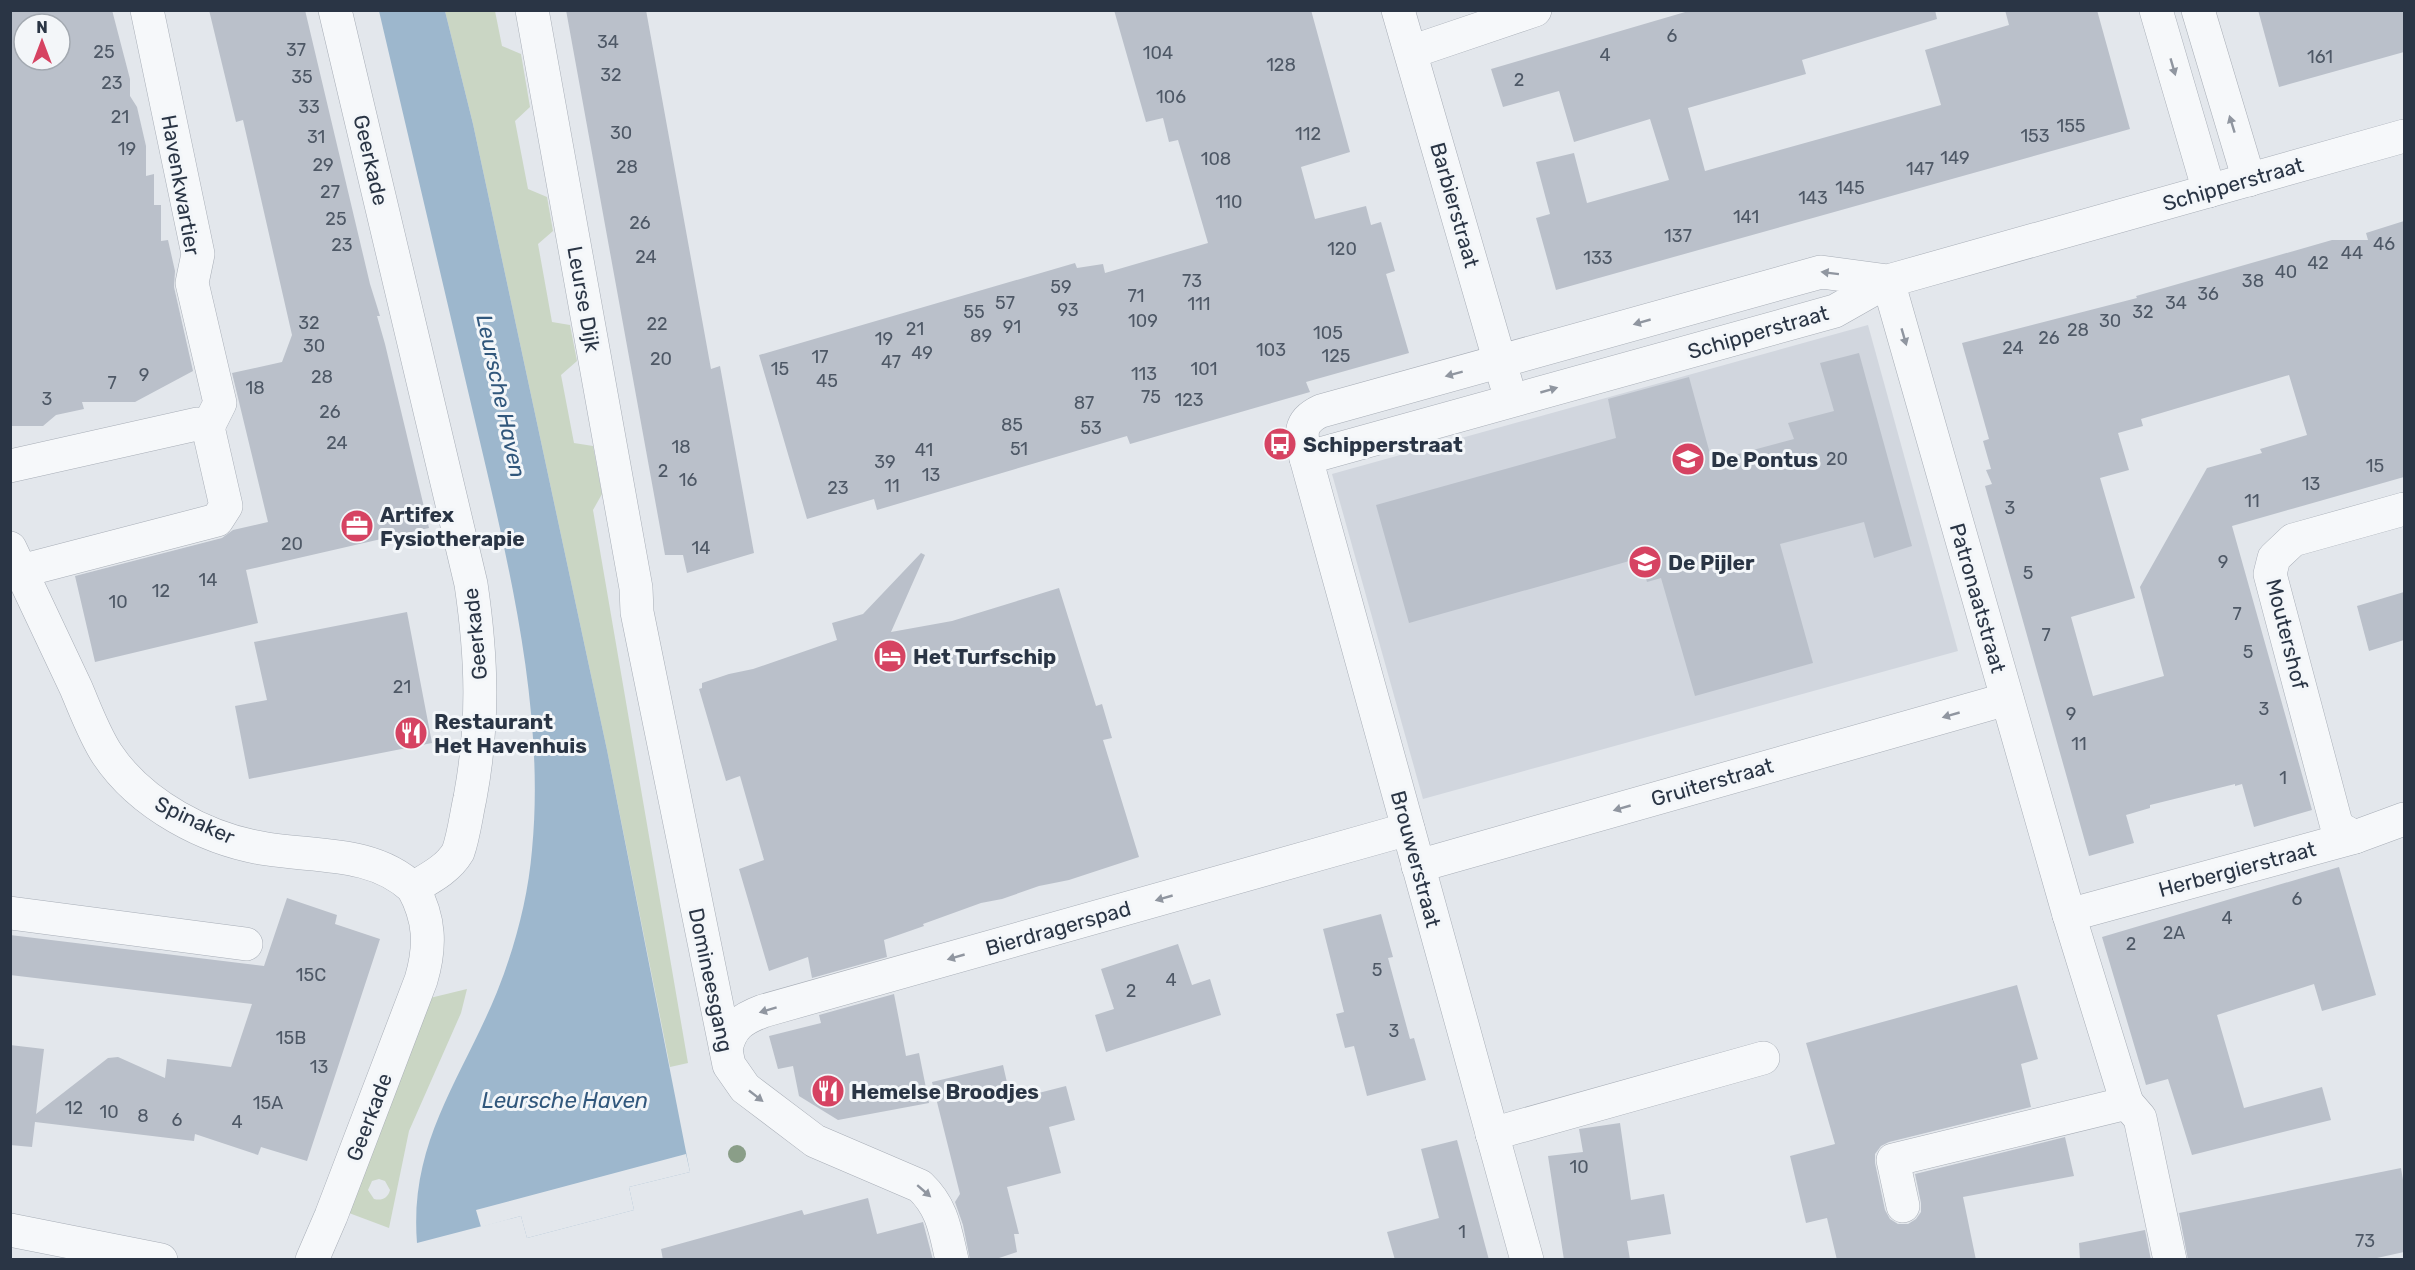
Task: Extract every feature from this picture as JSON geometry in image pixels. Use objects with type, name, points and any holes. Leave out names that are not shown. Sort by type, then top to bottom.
[{"type":"street","name":"Havenkwartier","points":[[147,10],[198,254],[192,283],[220,404],[207,427]]},
{"type":"street","name":"Geerkade","points":[[312,1260],[332,1216],[424,970],[429,939],[427,920],[422,904],[413,888],[440,872],[454,859],[461,842],[477,756],[480,724],[481,662],[471,584],[335,10]]},
{"type":"street","name":"Leurse Dijk","points":[[532,10],[636,588]]},
{"type":"street","name":"Barbierstraat","points":[[1398,10],[1511,401]]},
{"type":"street","points":[[1411,52],[1535,10]]},
{"type":"street","points":[[2156,10],[2209,191]]},
{"type":"street","points":[[2198,10],[2249,180]]},
{"type":"street","name":"Schipperstraat","points":[[1888,281],[1821,272],[1321,411],[1305,422],[1302,432],[1306,458],[1835,311],[1888,281],[2404,136]]},
{"type":"street","name":"Patronaatstraat","points":[[1888,281],[2068,915],[2127,1103],[2140,1118],[2170,1260]]},
{"type":"street","points":[[10,466],[197,423],[207,427],[226,506],[217,519],[16,559]]},
{"type":"street","name":"Brouwerstraat","points":[[1306,458],[1527,1260]]},
{"type":"street","name":"Moutershof","points":[[2355,837],[2337,827],[2270,574],[2274,558],[2293,540],[2404,509]]},
{"type":"street","name":"Spinaker","points":[[16,559],[106,753],[145,796],[180,818],[217,835],[265,849],[346,858],[374,864],[396,874],[413,888]]},
{"type":"street","name":"Domineesgang","points":[[636,588],[636,612],[729,1065],[745,1088],[815,1141],[920,1186],[932,1197],[939,1210],[952,1260]]},
{"type":"street","name":"Gruiterstraat","points":[[1418,866],[2007,699]]},
{"type":"street","name":"Herbergierstraat","points":[[2068,915],[2355,837],[2404,819]]},
{"type":"street","name":"Bierdragerspad","points":[[726,1049],[729,1035],[736,1024],[756,1014],[1408,829]]},
{"type":"street","points":[[10,914],[246,944]]},
{"type":"street","points":[[1492,1134],[1763,1058]]},
{"type":"street","points":[[1903,1206],[1893,1160],[2127,1103]]},
{"type":"street","points":[[10,1230],[161,1260]]},
{"type":"shaded area","name":"De Pijler","points":[[1868,325],[1958,651],[1423,799],[1332,474]]},
{"type":"green space","points":[[445,11],[495,11],[502,46],[521,54],[530,107],[515,121],[528,189],[547,197],[553,231],[538,244],[552,322],[570,325],[577,361],[561,375],[574,443],[593,446],[602,494],[593,510],[688,1063],[670,1067],[607,750],[473,124]]},
{"type":"green space","points":[[467,989],[461,1013],[409,1131],[389,1228],[349,1213],[430,998]],"holes":[[[379,1179],[385,1181],[390,1190],[388,1195],[382,1199],[374,1199],[368,1190],[372,1181]]]},
{"type":"water","name":"Leursche Haven","points":[[379,11],[445,11],[473,124],[607,750],[690,1172],[629,1187],[634,1210],[527,1238],[521,1216],[417,1243],[417,1207],[421,1174],[429,1142],[440,1113],[497,992],[515,940],[530,868],[535,795],[528,684],[509,572]]},
{"type":"pier","points":[[686,1154],[690,1172],[629,1187],[634,1210],[527,1238],[521,1216],[481,1227],[476,1210]]},
{"type":"building","points":[[10,10],[112,10],[130,79],[130,96],[137,107],[146,146],[146,176],[154,174],[154,205],[161,205],[161,241],[168,240],[175,271],[174,287],[193,371],[135,402],[82,402],[84,409],[56,415],[43,426],[10,426]]},
{"type":"building","points":[[209,10],[305,10],[429,528],[246,570],[258,623],[95,662],[75,576],[222,538],[233,530],[268,522],[232,373],[282,362],[292,335],[243,120],[236,122]]},
{"type":"building","points":[[566,10],[646,10],[711,369],[720,366],[754,553],[687,573],[683,555],[665,555]]},
{"type":"building","points":[[1114,10],[1311,10],[1350,152],[1301,167],[1315,219],[1366,206],[1371,225],[1381,222],[1395,271],[1386,274],[1409,353],[1306,382],[1310,392],[1130,444],[1127,436],[877,510],[874,499],[807,519],[759,355],[1075,263],[1077,268],[1103,264],[1105,273],[1208,243],[1178,140],[1169,142],[1163,118],[1146,122]]},
{"type":"building","points":[[1692,10],[1935,10],[1937,19],[1802,60],[1806,74],[1688,108],[1705,171],[1941,105],[1925,50],[2009,25],[2005,10],[2097,10],[2130,129],[1556,290],[1536,218],[1550,214],[1536,162],[1574,153],[1587,203],[1669,180],[1650,119],[1574,142],[1559,91],[1503,107],[1491,69]]},
{"type":"building","points":[[2258,10],[2404,10],[2404,52],[2279,87]]},
{"type":"building","points":[[2404,221],[2404,477],[2232,526],[2312,810],[2254,827],[2242,784],[2235,786],[2235,784],[2150,805],[2150,808],[2126,815],[2134,843],[2089,856],[1985,486],[1992,484],[1986,470],[1991,469],[1983,441],[1989,439],[1962,343],[2137,298],[2136,296],[2332,240],[2368,240],[2366,233]],"holes":[[[2289,375],[2307,435],[2260,449],[2262,453],[2207,468],[2140,587],[2164,676],[2093,696],[2071,617],[2135,598],[2100,478],[2129,470],[2118,433],[2143,426],[2141,419]]]},
{"type":"building","points":[[1859,353],[1912,546],[1874,558],[1864,522],[1780,544],[1813,663],[1695,696],[1661,578],[1647,582],[1640,558],[1409,623],[1376,505],[1616,438],[1608,399],[1689,377],[1712,461],[1794,439],[1788,423],[1834,411],[1820,363]]},
{"type":"building","points":[[921,553],[925,555],[891,632],[952,621],[1059,588],[1096,706],[1102,704],[1112,738],[1103,740],[1139,857],[1069,880],[981,903],[923,924],[924,926],[884,940],[887,957],[812,978],[808,957],[769,971],[739,869],[764,860],[740,776],[726,781],[699,689],[702,688],[702,683],[753,669],[837,640],[832,623],[863,614]]},
{"type":"building","points":[[2404,592],[2404,640],[2369,651],[2357,606]]},
{"type":"building","points":[[407,612],[432,743],[249,779],[235,706],[267,700],[254,642]]},
{"type":"building","points":[[2339,867],[2376,995],[2322,1011],[2314,984],[2217,1015],[2244,1108],[2322,1087],[2331,1120],[2192,1155],[2168,1079],[2146,1085],[2102,937]]},
{"type":"building","points":[[287,898],[337,915],[335,924],[380,939],[307,1161],[261,1147],[258,1155],[195,1134],[194,1141],[35,1122],[32,1147],[10,1145],[10,1045],[44,1049],[36,1114],[108,1058],[118,1057],[165,1078],[167,1059],[231,1067],[252,1004],[10,975],[10,935],[264,966]]},
{"type":"building","points":[[1381,914],[1393,957],[1388,958],[1410,1039],[1414,1038],[1426,1080],[1367,1096],[1354,1046],[1345,1048],[1336,1014],[1344,1012],[1323,929]]},
{"type":"building","points":[[1178,944],[1192,985],[1210,979],[1221,1015],[1106,1052],[1095,1015],[1114,1009],[1101,969]]},
{"type":"building","points":[[2017,985],[2038,1059],[2021,1064],[2031,1107],[1889,1142],[1881,1146],[1875,1154],[1875,1163],[1885,1210],[1890,1219],[1898,1224],[1908,1224],[1916,1219],[1921,1212],[1921,1203],[1915,1174],[2065,1137],[2074,1176],[1963,1197],[1976,1260],[1837,1260],[1827,1218],[1806,1223],[1790,1156],[1835,1144],[1806,1043]]},
{"type":"building","points":[[894,994],[906,1056],[919,1053],[929,1103],[838,1120],[799,1096],[793,1066],[778,1069],[769,1036],[821,1023],[819,1015]]},
{"type":"building","points":[[1003,1065],[1011,1100],[1066,1086],[1075,1120],[1049,1127],[1061,1173],[1007,1187],[1019,1234],[1014,1234],[1017,1252],[993,1260],[970,1260],[963,1225],[955,1202],[960,1194],[932,1082]]},
{"type":"building","points":[[1620,1123],[1631,1200],[1664,1194],[1671,1234],[1627,1241],[1630,1260],[1564,1260],[1548,1156],[1583,1152],[1579,1129]]},
{"type":"building","points":[[1457,1140],[1489,1260],[1395,1260],[1387,1232],[1439,1218],[1421,1149]]},
{"type":"building","points":[[2401,1168],[2404,1186],[2404,1252],[2368,1260],[2188,1260],[2179,1213]]},
{"type":"building","points":[[868,1198],[877,1234],[923,1222],[933,1260],[663,1260],[661,1249],[802,1210],[804,1215]]},
{"type":"building","points":[[2145,1230],[2151,1260],[2080,1260],[2079,1243]]},
{"type":"place","name":"Schipperstraat","points":[[1280,444]]},
{"type":"place","name":"De Pontus","points":[[1688,459]]},
{"type":"place","name":"Artifex Fysiotherapie","points":[[357,526]]},
{"type":"place","name":"De Pijler","points":[[1645,562]]},
{"type":"place","name":"Het Turfschip","points":[[890,656]]},
{"type":"place","name":"Restaurant Het Havenhuis","points":[[411,733]]},
{"type":"place","name":"Hemelse Broodjes","points":[[828,1091]]}]
